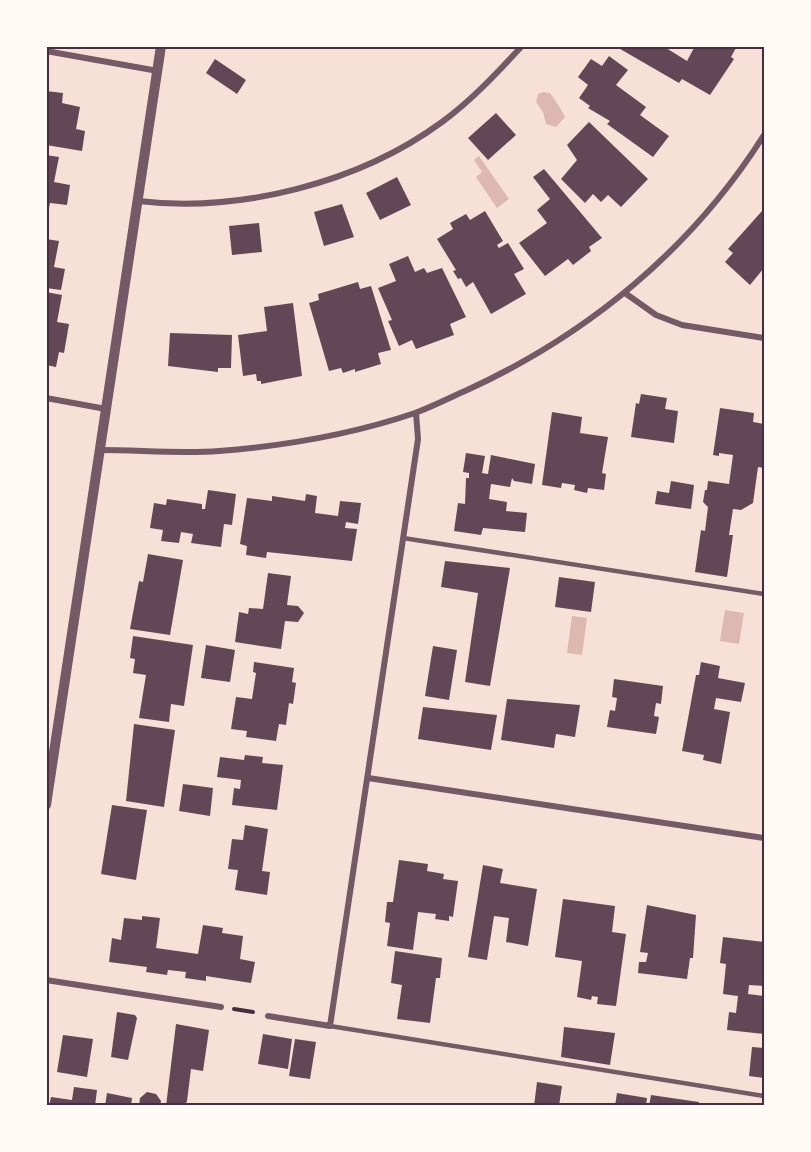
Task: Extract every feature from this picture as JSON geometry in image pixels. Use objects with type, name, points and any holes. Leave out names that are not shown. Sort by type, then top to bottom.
[{"type":"street","points":[[46,805],[162,46]]},
{"type":"street","points":[[138,201],[177,205],[235,199],[324,180],[363,166],[441,123],[476,95],[522,46]]},
{"type":"street","points":[[46,51],[158,71]]},
{"type":"street","points":[[100,450],[217,451],[318,438],[416,413],[506,372],[569,334],[625,293],[682,242],[736,179],[765,135]]},
{"type":"street","points":[[625,293],[656,315],[682,325],[765,338]]},
{"type":"street","points":[[46,398],[106,409]]},
{"type":"street","points":[[268,1016],[330,1026],[418,439],[416,413]]},
{"type":"street","points":[[368,778],[765,838]]},
{"type":"street","points":[[46,980],[221,1007]]},
{"type":"lane","points":[[403,538],[765,594]]},
{"type":"lane","points":[[330,1026],[765,1096]]},
{"type":"path","points":[[221,1007],[257,1012],[268,1016]]},
{"type":"shaded area","points":[[550,93],[565,117],[556,127],[546,124],[543,112],[536,102],[538,94]]},
{"type":"shaded area","points":[[479,156],[509,199],[497,208],[476,177],[482,172],[474,160]]},
{"type":"shaded area","points":[[725,610],[744,613],[739,644],[720,641]]},
{"type":"shaded area","points":[[572,616],[587,618],[582,655],[567,653]]},
{"type":"building","points":[[615,46],[663,46],[687,61],[695,46],[737,46],[731,57],[734,59],[710,95],[682,79],[679,83]]},
{"type":"building","points":[[609,56],[628,70],[616,85],[646,107],[640,115],[669,136],[653,157],[607,124],[610,121],[588,108],[590,106],[579,98],[588,85],[578,77],[591,59],[602,66]]},
{"type":"building","points":[[215,59],[246,80],[237,94],[206,73]]},
{"type":"building","points":[[46,91],[63,93],[62,103],[80,107],[76,129],[85,131],[82,151],[46,145]]},
{"type":"building","points":[[496,113],[516,135],[488,160],[468,138]]},
{"type":"building","points":[[589,122],[648,179],[621,207],[608,195],[601,202],[593,194],[585,203],[561,179],[577,160],[567,145]]},
{"type":"building","points":[[46,155],[59,157],[54,182],[70,185],[67,205],[50,203],[49,208],[46,207]]},
{"type":"building","points":[[544,169],[602,238],[589,247],[591,251],[573,265],[568,259],[545,276],[519,243],[547,223],[537,210],[550,199],[533,177]]},
{"type":"building","points":[[397,177],[411,205],[380,220],[366,193]]},
{"type":"building","points":[[342,204],[354,237],[324,246],[314,212]]},
{"type":"building","points":[[485,211],[503,241],[497,245],[499,248],[508,243],[524,269],[514,274],[526,294],[491,314],[473,282],[466,287],[461,278],[458,279],[453,271],[456,270],[437,239],[453,229],[450,223],[466,214],[470,220]]},
{"type":"building","points":[[762,211],[764,213],[764,268],[750,285],[725,262],[733,253],[728,249]]},
{"type":"building","points":[[259,223],[262,252],[232,255],[229,226]]},
{"type":"building","points":[[46,239],[59,241],[54,267],[65,269],[61,290],[46,288]]},
{"type":"building","points":[[408,256],[415,272],[424,268],[427,273],[442,268],[466,317],[450,324],[454,335],[416,349],[412,340],[399,346],[388,321],[392,320],[378,288],[396,281],[389,264]]},
{"type":"building","points":[[358,282],[360,289],[371,286],[391,350],[378,353],[381,364],[355,372],[355,369],[343,373],[341,368],[329,371],[309,303],[319,300],[318,294]]},
{"type":"building","points":[[46,292],[62,295],[57,322],[69,324],[64,353],[59,352],[56,367],[46,365]]},
{"type":"building","points":[[293,303],[302,376],[261,384],[261,381],[257,381],[256,374],[243,376],[238,335],[267,331],[264,307]]},
{"type":"building","points":[[170,333],[232,335],[231,368],[218,368],[218,372],[168,366]]},
{"type":"building","points":[[641,394],[667,398],[665,409],[678,411],[674,443],[631,437],[636,403],[639,404]]},
{"type":"building","points":[[720,408],[754,413],[753,422],[764,424],[764,468],[758,467],[753,503],[741,510],[733,509],[729,535],[733,535],[727,577],[695,572],[701,530],[705,531],[708,507],[703,502],[708,481],[729,484],[733,455],[719,453],[719,456],[713,455]]},
{"type":"building","points":[[552,412],[582,417],[580,433],[608,437],[602,473],[606,474],[604,490],[588,488],[587,493],[574,490],[575,485],[562,483],[561,488],[542,485]]},
{"type":"building","points":[[466,453],[485,456],[482,473],[488,474],[491,455],[535,464],[532,484],[514,481],[512,478],[510,487],[491,484],[489,499],[507,502],[506,511],[527,513],[525,532],[483,528],[481,535],[454,531],[458,503],[465,504],[466,478],[469,478],[469,473],[463,472]]},
{"type":"building","points":[[671,481],[694,485],[691,509],[655,504],[657,491],[669,493]]},
{"type":"building","points":[[208,490],[236,494],[232,525],[224,524],[221,547],[191,543],[193,534],[181,532],[179,543],[161,541],[163,530],[150,528],[154,503],[166,505],[167,499],[202,504],[202,509],[205,509]]},
{"type":"building","points":[[306,494],[317,496],[315,513],[338,516],[340,501],[361,503],[358,524],[346,522],[345,528],[357,529],[352,561],[267,552],[266,558],[246,555],[247,546],[240,544],[247,498],[272,501],[272,496],[305,501]]},
{"type":"building","points":[[148,554],[183,560],[170,635],[130,629],[139,581],[143,582]]},
{"type":"building","points":[[445,561],[510,568],[490,686],[465,682],[478,593],[441,587]]},
{"type":"building","points":[[268,573],[291,576],[287,605],[298,606],[304,613],[298,622],[285,621],[281,649],[235,642],[239,612],[248,614],[249,608],[263,609]]},
{"type":"building","points":[[559,577],[595,582],[591,612],[555,607]]},
{"type":"building","points":[[133,636],[193,645],[184,706],[171,704],[169,722],[139,718],[146,675],[133,673],[135,659],[130,658]]},
{"type":"building","points":[[206,645],[235,650],[230,682],[201,678]]},
{"type":"building","points":[[433,646],[457,650],[449,700],[425,696]]},
{"type":"building","points":[[254,662],[294,668],[292,682],[296,683],[293,704],[289,703],[286,725],[279,724],[276,741],[246,737],[247,731],[231,729],[236,697],[252,699],[256,673],[253,672]]},
{"type":"building","points":[[701,662],[720,666],[718,678],[745,683],[741,702],[716,698],[714,709],[730,712],[721,764],[703,760],[704,755],[682,751],[696,675],[699,675]]},
{"type":"building","points":[[614,679],[663,686],[661,704],[656,703],[654,716],[659,717],[656,734],[607,727],[610,710],[615,711],[617,698],[612,697]]},
{"type":"building","points":[[507,699],[580,705],[575,737],[556,734],[554,748],[501,740]]},
{"type":"building","points":[[423,707],[497,715],[491,750],[418,739]]},
{"type":"building","points":[[134,724],[175,730],[164,807],[126,801]]},
{"type":"building","points":[[245,755],[263,757],[262,763],[283,765],[277,810],[232,805],[234,788],[240,789],[241,780],[217,777],[220,757],[244,760]]},
{"type":"building","points":[[183,784],[213,788],[210,816],[179,811]]},
{"type":"building","points":[[112,805],[147,810],[136,880],[101,874]]},
{"type":"building","points":[[245,825],[268,829],[262,871],[270,872],[267,895],[235,890],[238,870],[228,869],[232,839],[243,840]]},
{"type":"building","points":[[399,860],[428,864],[427,871],[444,874],[443,879],[458,881],[453,917],[449,916],[449,921],[435,919],[436,914],[418,912],[413,950],[387,946],[390,923],[385,922],[387,902],[393,902]]},
{"type":"building","points":[[483,865],[503,869],[500,883],[537,889],[528,946],[506,942],[509,918],[494,916],[487,960],[468,957]]},
{"type":"building","points":[[563,899],[615,906],[612,932],[626,934],[616,1006],[597,1004],[598,997],[592,996],[591,1000],[577,997],[582,961],[555,957]]},
{"type":"building","points":[[647,905],[696,915],[693,958],[690,958],[687,979],[638,973],[639,962],[646,962],[648,953],[640,952]]},
{"type":"building","points":[[142,916],[160,918],[156,948],[198,954],[203,925],[223,928],[222,933],[243,936],[240,959],[255,962],[251,983],[206,976],[206,981],[185,978],[186,972],[168,970],[167,975],[146,972],[147,967],[109,962],[112,938],[121,940],[124,918],[142,920]]},
{"type":"building","points":[[723,937],[764,942],[764,986],[749,985],[748,994],[764,996],[764,1034],[727,1030],[729,1012],[736,1013],[738,996],[723,994],[726,964],[720,963]]},
{"type":"building","points":[[395,951],[442,958],[440,978],[436,978],[430,1023],[397,1019],[402,985],[391,983]]},
{"type":"building","points":[[117,1012],[135,1015],[137,1018],[128,1060],[111,1057]]},
{"type":"building","points":[[176,1024],[209,1030],[203,1071],[191,1069],[185,1106],[166,1106]]},
{"type":"building","points":[[564,1027],[615,1033],[610,1065],[561,1057]]},
{"type":"building","points":[[263,1034],[292,1039],[288,1069],[258,1064]]},
{"type":"building","points":[[63,1035],[93,1039],[87,1077],[57,1072]]},
{"type":"building","points":[[295,1039],[316,1042],[310,1079],[289,1076]]},
{"type":"building","points":[[752,1047],[764,1048],[764,1078],[749,1076]]},
{"type":"building","points":[[537,1082],[562,1086],[559,1106],[534,1106]]},
{"type":"building","points":[[74,1087],[97,1090],[95,1106],[49,1106],[51,1097],[72,1100]]},
{"type":"building","points":[[147,1092],[156,1094],[161,1101],[160,1106],[139,1106],[140,1098]]},
{"type":"building","points":[[107,1093],[132,1098],[131,1106],[105,1106]]},
{"type":"building","points":[[617,1093],[647,1098],[646,1106],[615,1106]]},
{"type":"building","points":[[651,1095],[699,1102],[698,1106],[649,1106]]}]
